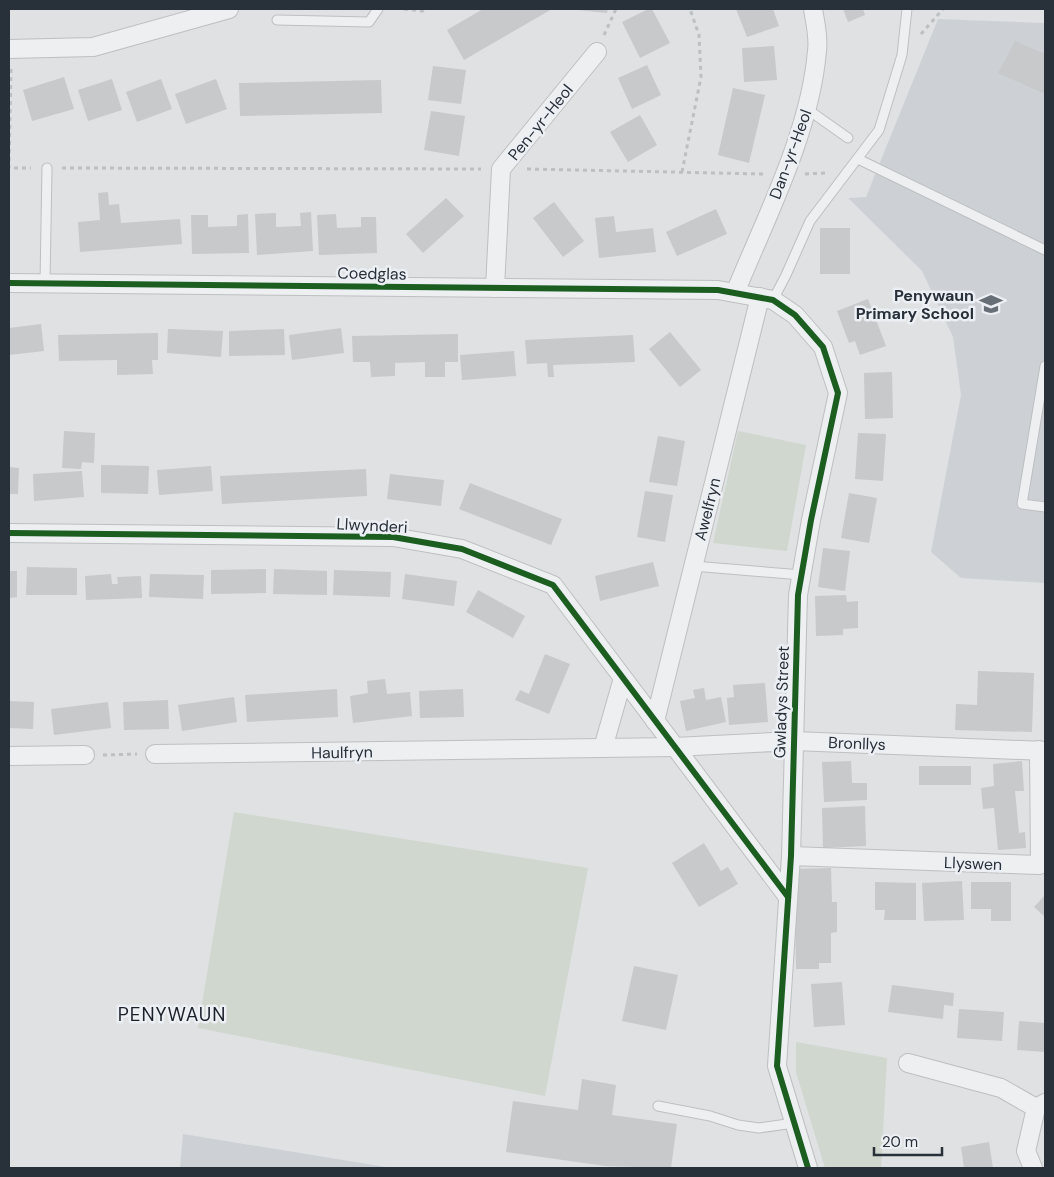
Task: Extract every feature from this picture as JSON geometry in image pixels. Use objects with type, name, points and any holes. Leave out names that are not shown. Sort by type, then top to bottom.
[{"type":"street","points":[[10,49],[94,47],[229,9]]},
{"type":"street","name":"Dan-yr-Heol","points":[[735,293],[784,174],[807,109],[818,49],[813,9]]},
{"type":"street","name":"Pen-yr-Heol","points":[[495,288],[501,169],[597,52]]},
{"type":"street","name":"Coedglas","points":[[9,283],[718,290],[735,293]]},
{"type":"street","name":"Gwladys Street","points":[[735,293],[766,298],[795,314],[824,347],[838,393],[798,595],[790,856],[777,1066],[808,1168]]},
{"type":"street","name":"Awelfryn","points":[[655,721],[693,566],[766,298]]},
{"type":"street","name":"Llwynderi","points":[[9,533],[393,537],[462,549],[554,585],[788,897]]},
{"type":"street","points":[[603,748],[623,678]]},
{"type":"street","name":"Bronllys","points":[[675,747],[794,741],[1042,751]]},
{"type":"street","name":"Haulfryn","points":[[155,754],[675,747]]},
{"type":"street","name":"Llyswen","points":[[790,856],[1040,865],[1042,751]]},
{"type":"street","points":[[9,756],[85,755]]},
{"type":"street","points":[[908,1063],[1001,1088],[1041,1105],[1026,1151],[1033,1168]]},
{"type":"lane","points":[[277,20],[369,22],[378,9]]},
{"type":"lane","points":[[766,298],[786,275],[810,220],[879,130],[902,55],[907,9]]},
{"type":"lane","points":[[807,109],[848,138]]},
{"type":"lane","points":[[858,159],[1045,250]]},
{"type":"lane","points":[[45,283],[47,168]]},
{"type":"lane","points":[[1045,366],[1022,504],[1045,507]]},
{"type":"lane","points":[[693,566],[802,575]]},
{"type":"lane","points":[[658,1106],[710,1116],[738,1125],[759,1128],[794,1124]]},
{"type":"path","points":[[404,9],[423,11],[427,9]]},
{"type":"path","points":[[597,52],[616,9]]},
{"type":"path","points":[[682,172],[700,76],[699,35],[690,9]]},
{"type":"path","points":[[10,49],[9,168],[501,169],[784,174],[828,173]]},
{"type":"path","points":[[85,755],[155,754]]},
{"type":"shaded area","name":"Penywaun Primary School","points":[[938,19],[1045,23],[1045,583],[961,578],[931,552],[961,395],[953,337],[922,271],[848,198],[866,197]]},
{"type":"shaded area","points":[[738,431],[806,445],[787,551],[713,543]]},
{"type":"shaded area","points":[[234,812],[588,868],[545,1096],[198,1028]]},
{"type":"shaded area","points":[[796,1042],[887,1058],[881,1168],[825,1168],[796,1072]]},
{"type":"shaded area","points":[[183,1134],[392,1168],[180,1168]]},
{"type":"building","points":[[483,9],[552,9],[464,60],[447,30]]},
{"type":"building","points":[[568,9],[608,9],[607,13]]},
{"type":"building","points":[[648,9],[652,9],[670,43],[640,58],[622,22]]},
{"type":"building","points":[[736,9],[773,9],[779,26],[747,37]]},
{"type":"building","points":[[843,9],[863,9],[865,15],[848,22]]},
{"type":"building","points":[[1015,41],[1045,54],[1045,94],[998,73]]},
{"type":"building","points":[[774,46],[777,80],[744,82],[742,48]]},
{"type":"building","points":[[647,65],[661,95],[632,109],[618,78]]},
{"type":"building","points":[[433,66],[466,70],[461,104],[428,100]]},
{"type":"building","points":[[64,77],[74,109],[32,121],[23,90]]},
{"type":"building","points":[[112,79],[122,110],[88,121],[78,90]]},
{"type":"building","points":[[161,79],[172,109],[137,122],[126,92]]},
{"type":"building","points":[[216,79],[227,109],[186,124],[175,94]]},
{"type":"building","points":[[381,80],[382,113],[240,116],[239,83]]},
{"type":"building","points":[[733,88],[765,95],[749,163],[718,155]]},
{"type":"building","points":[[431,111],[465,116],[459,156],[424,150]]},
{"type":"building","points":[[640,115],[657,145],[628,162],[610,132]]},
{"type":"building","points":[[108,192],[109,205],[119,204],[121,223],[180,219],[182,244],[80,252],[78,222],[100,220],[98,193]]},
{"type":"building","points":[[446,198],[464,216],[423,253],[406,234]]},
{"type":"building","points":[[554,202],[584,241],[563,257],[533,218]]},
{"type":"building","points":[[716,209],[727,234],[677,256],[666,232]]},
{"type":"building","points":[[311,212],[313,251],[257,255],[255,214],[276,213],[276,227],[301,226],[300,213]]},
{"type":"building","points":[[248,214],[249,253],[192,254],[191,215],[208,215],[208,227],[237,226],[237,215]]},
{"type":"building","points":[[336,214],[337,228],[361,227],[361,217],[376,217],[377,253],[319,255],[317,215]]},
{"type":"building","points":[[614,216],[616,232],[653,228],[656,252],[599,258],[595,218]]},
{"type":"building","points":[[820,228],[850,228],[850,274],[820,274]]},
{"type":"building","points":[[868,299],[886,346],[860,355],[855,341],[849,343],[837,311]]},
{"type":"building","points":[[41,324],[44,351],[9,355],[9,328]]},
{"type":"building","points":[[341,328],[344,353],[292,360],[289,335]]},
{"type":"building","points":[[168,329],[223,331],[221,357],[167,353]]},
{"type":"building","points":[[284,329],[285,355],[229,356],[229,331]]},
{"type":"building","points":[[670,332],[701,370],[680,387],[649,349]]},
{"type":"building","points":[[158,333],[158,360],[152,360],[153,374],[117,375],[117,360],[59,361],[58,335]]},
{"type":"building","points":[[458,334],[458,362],[445,362],[445,377],[425,377],[425,362],[395,363],[395,376],[371,377],[370,362],[353,362],[352,336]]},
{"type":"building","points":[[633,335],[635,362],[553,365],[554,377],[548,377],[547,363],[527,364],[525,340]]},
{"type":"building","points":[[514,351],[516,376],[462,380],[460,355]]},
{"type":"building","points":[[892,372],[893,418],[865,419],[864,373]]},
{"type":"building","points":[[64,431],[95,433],[94,463],[82,462],[81,469],[62,468]]},
{"type":"building","points":[[858,433],[886,434],[883,481],[855,479]]},
{"type":"building","points":[[658,436],[685,441],[677,486],[649,482]]},
{"type":"building","points":[[101,465],[149,466],[148,494],[101,493]]},
{"type":"building","points":[[211,466],[213,491],[159,495],[157,470]]},
{"type":"building","points":[[9,467],[19,468],[18,494],[9,494]]},
{"type":"building","points":[[366,469],[367,496],[222,504],[220,476]]},
{"type":"building","points":[[82,471],[84,497],[34,501],[33,474]]},
{"type":"building","points":[[390,474],[444,480],[441,506],[387,499]]},
{"type":"building","points":[[470,483],[562,519],[551,545],[459,509]]},
{"type":"building","points":[[645,491],[673,495],[665,542],[637,537]]},
{"type":"building","points":[[849,493],[877,498],[869,543],[841,538]]},
{"type":"building","points":[[823,548],[850,551],[845,591],[818,587]]},
{"type":"building","points":[[653,562],[659,586],[600,601],[595,576]]},
{"type":"building","points":[[27,567],[77,568],[77,595],[26,595]]},
{"type":"building","points":[[266,569],[266,593],[211,594],[211,570]]},
{"type":"building","points":[[274,569],[327,571],[327,595],[273,594]]},
{"type":"building","points":[[334,570],[391,572],[390,597],[333,595]]},
{"type":"building","points":[[9,571],[17,571],[17,597],[9,598]]},
{"type":"building","points":[[111,574],[112,584],[118,584],[117,577],[141,576],[142,598],[86,600],[85,576]]},
{"type":"building","points":[[150,574],[204,575],[203,599],[149,597]]},
{"type":"building","points":[[405,574],[457,581],[454,606],[402,599]]},
{"type":"building","points":[[478,590],[525,616],[513,638],[466,612]]},
{"type":"building","points":[[846,595],[847,602],[858,601],[858,628],[843,629],[843,635],[816,636],[815,596]]},
{"type":"building","points":[[545,654],[570,664],[549,714],[515,700],[520,690],[529,694]]},
{"type":"building","points":[[978,671],[1034,673],[1032,732],[955,730],[956,704],[977,705]]},
{"type":"building","points":[[385,679],[387,694],[410,692],[412,716],[353,723],[350,696],[368,693],[367,681]]},
{"type":"building","points":[[765,683],[768,722],[729,725],[727,698],[734,697],[733,685]]},
{"type":"building","points":[[704,688],[706,700],[721,697],[726,722],[686,731],[680,701],[695,698],[693,690]]},
{"type":"building","points":[[337,689],[338,717],[247,722],[245,695]]},
{"type":"building","points":[[463,689],[464,717],[420,718],[419,691]]},
{"type":"building","points":[[234,697],[237,722],[182,731],[178,705]]},
{"type":"building","points":[[168,700],[169,729],[124,730],[123,702]]},
{"type":"building","points":[[9,701],[34,702],[33,729],[9,728]]},
{"type":"building","points":[[108,702],[111,728],[54,735],[51,709]]},
{"type":"building","points":[[851,761],[852,783],[867,783],[867,800],[824,802],[822,762]]},
{"type":"building","points":[[1022,761],[1024,791],[1015,791],[1019,833],[1025,832],[1026,848],[998,850],[994,808],[983,809],[981,788],[994,786],[993,764]]},
{"type":"building","points":[[919,766],[971,766],[971,785],[919,785]]},
{"type":"building","points":[[865,806],[866,846],[823,848],[822,808]]},
{"type":"building","points":[[704,843],[721,871],[728,867],[738,884],[699,907],[672,863]]},
{"type":"building","points":[[831,868],[832,902],[837,902],[837,932],[831,933],[831,963],[819,963],[819,969],[796,969],[794,869]]},
{"type":"building","points":[[962,881],[964,920],[924,921],[922,883]]},
{"type":"building","points":[[875,882],[916,883],[916,920],[884,920],[885,910],[875,910]]},
{"type":"building","points":[[971,882],[1011,882],[1011,921],[991,921],[991,909],[971,909]]},
{"type":"building","points":[[1045,895],[1045,917],[1034,907]]},
{"type":"building","points":[[634,966],[678,975],[666,1030],[622,1021]]},
{"type":"building","points":[[842,982],[845,1025],[814,1027],[811,984]]},
{"type":"building","points":[[892,985],[954,993],[953,1006],[944,1005],[943,1019],[888,1012]]},
{"type":"building","points":[[959,1009],[1004,1012],[1002,1041],[957,1038]]},
{"type":"building","points":[[1019,1021],[1045,1023],[1045,1052],[1017,1050]]},
{"type":"building","points":[[582,1079],[616,1085],[612,1115],[677,1124],[671,1168],[605,1166],[506,1152],[513,1101],[578,1110]]},
{"type":"building","points":[[989,1142],[993,1168],[964,1168],[961,1147]]},
{"type":"cycle path","points":[[9,283],[718,290],[773,300],[795,315],[823,347],[838,393],[811,520],[798,595],[791,856],[777,1066],[808,1168]]},
{"type":"cycle path","points":[[9,533],[393,537],[462,549],[553,585],[788,897]]},
{"type":"place","name":"Penywaun Primary School","points":[[991,304]]},
{"type":"district","name":"PENYWAUN","points":[[172,1014]]}]
